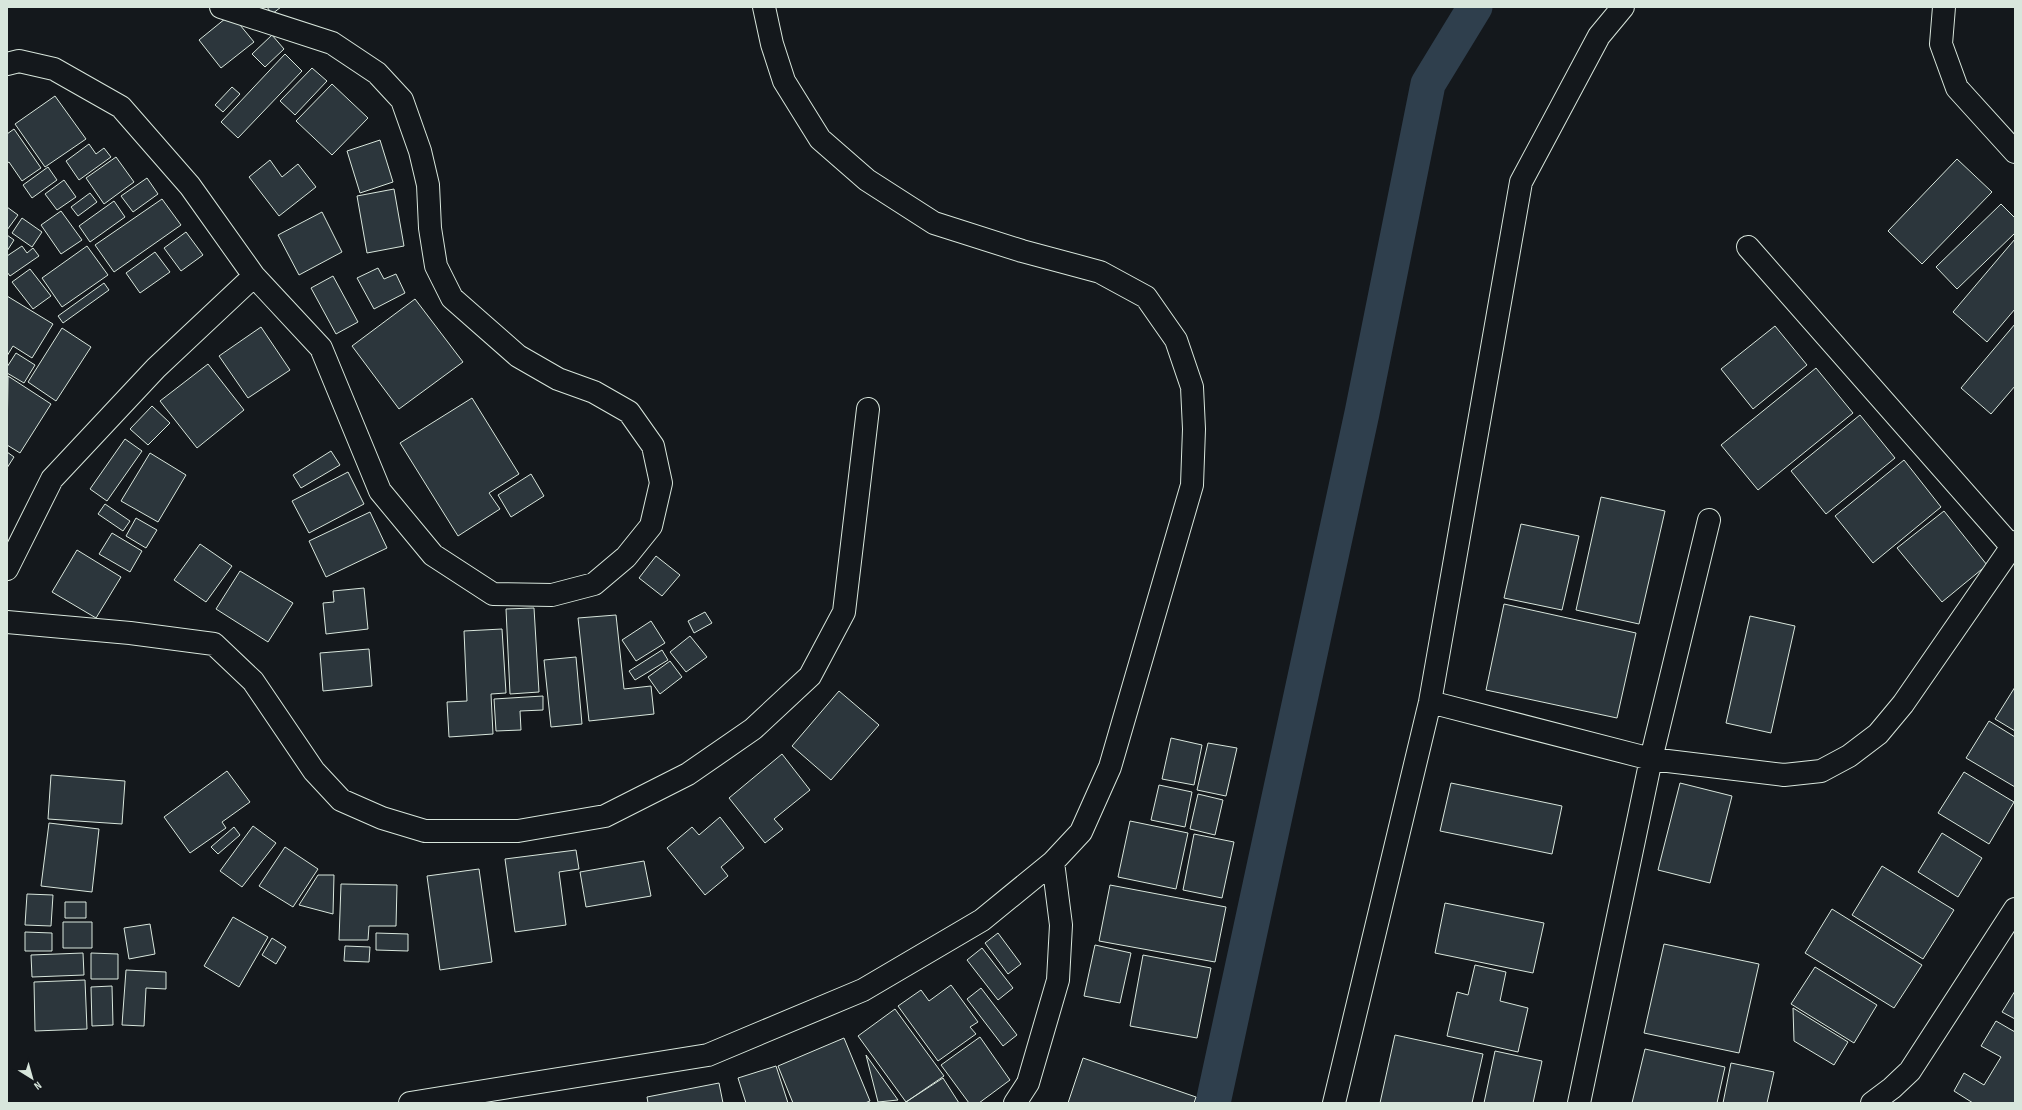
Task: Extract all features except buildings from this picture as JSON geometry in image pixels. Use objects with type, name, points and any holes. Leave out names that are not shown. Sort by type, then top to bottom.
[{"type":"street","points":[[7,64],[19,61],[54,69],[120,107],[190,186],[254,276],[321,348],[380,491],[433,555],[493,594],[552,595],[594,584],[626,557],[651,526],[661,483],[652,446],[630,412],[594,392],[558,378],[518,356],[452,298],[436,266],[430,228],[428,186],[420,151],[402,100],[378,73],[332,43],[221,7]]},
{"type":"street","points":[[410,1103],[708,1055],[864,990],[982,920],[1054,862],[1081,832],[1110,767],[1192,484],[1194,429],[1192,387],[1176,340],[1146,297],[1100,272],[1022,251],[934,223],[867,180],[820,139],[784,81],[772,44],[764,7]]},
{"type":"street","points":[[1334,1103],[1430,702],[1521,182],[1599,36],[1623,7]]},
{"type":"street","points":[[1944,7],[1941,44],[1957,88],[2015,152]]},
{"type":"street","points":[[1430,702],[1651,759],[1784,775],[1821,771],[1849,756],[1878,734],[1903,704],[2013,544],[1748,248]]},
{"type":"street","points":[[7,569],[52,479],[156,368],[254,276]]},
{"type":"street","points":[[7,622],[214,644],[253,681],[314,771],[341,800],[382,818],[424,831],[510,831],[605,816],[688,774],[753,729],[810,676],[844,612],[868,409]]},
{"type":"street","points":[[1579,1103],[1651,759],[1709,520]]},
{"type":"street","points":[[1015,1103],[1028,1083],[1058,980],[1061,925],[1054,862]]},
{"type":"street","points":[[1872,1103],[1892,1088],[1910,1071],[2015,909]]},
{"type":"waterway","points":[[1213,1103],[1362,413],[1428,84],[1475,7]]}]
